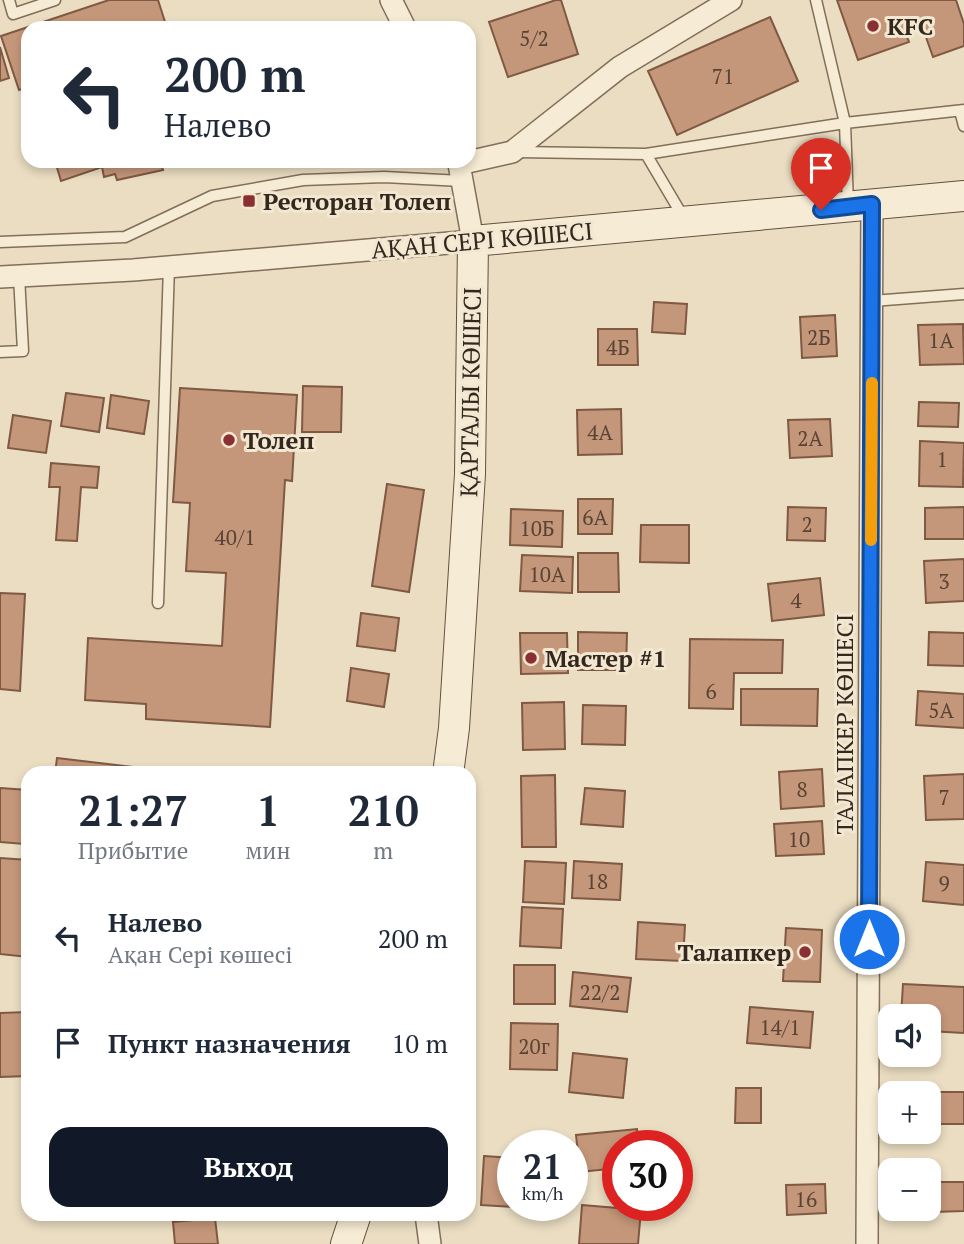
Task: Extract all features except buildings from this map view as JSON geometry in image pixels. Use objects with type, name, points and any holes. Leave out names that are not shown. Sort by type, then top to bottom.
[{"type":"street","points":[[391,0],[402,21]]},
{"type":"street","points":[[476,164],[512,152],[620,67],[732,0]]},
{"type":"street","name":"ҚАРТАЛЫ КӨШЕСІ","points":[[449,766],[454,728],[470,474],[473,241],[460,169]]},
{"type":"street","name":"АҚАН СЕРІ КӨШЕСІ","points":[[9,276],[473,241],[964,196]]},
{"type":"street","name":"ТАЛАПКЕР КӨШЕСІ","points":[[860,206],[872,301],[867,1244]]},
{"type":"street","points":[[346,1244],[354,1221]]},
{"type":"street","points":[[427,1221],[430,1244]]},
{"type":"lane","points":[[9,0],[13,14],[55,0]]},
{"type":"lane","points":[[816,0],[845,123],[860,206]]},
{"type":"lane","points":[[512,152],[646,154],[845,123],[962,111],[964,126]]},
{"type":"lane","points":[[646,154],[686,222]]},
{"type":"lane","points":[[0,243],[125,237],[212,196],[303,180],[384,177],[460,169]]},
{"type":"lane","points":[[158,603],[169,266]]},
{"type":"lane","points":[[0,352],[23,351],[9,276]]},
{"type":"lane","points":[[872,301],[964,294]]},
{"type":"slow traffic","points":[[871,540],[872,383]]},
{"type":"place","name":"KFC","points":[[873,26]]},
{"type":"place","name":"Ресторан Толеп","points":[[249,201]]},
{"type":"place","name":"Толеп","points":[[229,440]]},
{"type":"place","name":"Мастер #1","points":[[531,658]]},
{"type":"place","name":"Талапкер","points":[[805,952]]},
{"type":"route","points":[[821,210],[872,204],[869,939]]}]
